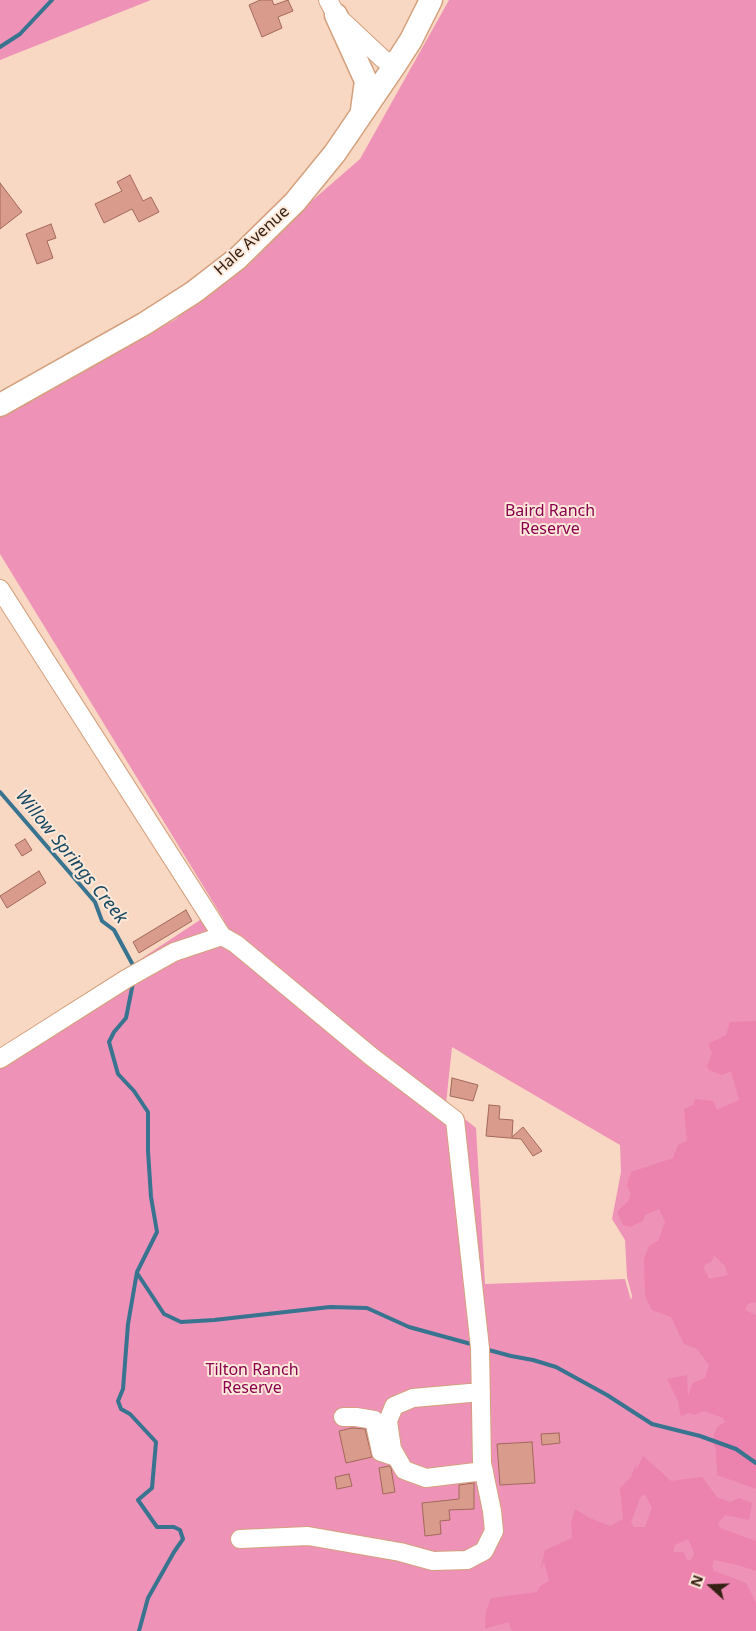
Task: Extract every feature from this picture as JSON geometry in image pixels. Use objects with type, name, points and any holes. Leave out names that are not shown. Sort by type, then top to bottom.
[{"type":"main road","name":"Hale Avenue","points":[[0,405],[144,324],[194,292],[238,258],[294,202],[335,153],[411,40],[431,0]]},
{"type":"main road","points":[[332,7],[366,81],[362,113]]},
{"type":"street","points":[[332,7],[383,59],[395,65]]},
{"type":"street","points":[[0,590],[222,936],[236,944],[372,1057],[455,1120],[480,1348],[482,1463],[492,1511],[494,1531],[484,1550],[467,1560],[433,1561],[400,1552],[308,1536],[240,1539]]},
{"type":"street","points":[[0,1059],[126,979],[174,952],[222,936]]},
{"type":"street","points":[[481,1392],[413,1398],[394,1406],[388,1420],[392,1449],[404,1470],[426,1478],[484,1471]]},
{"type":"street","points":[[343,1417],[374,1420],[381,1452],[396,1456]]},
{"type":"green space","points":[[0,0],[151,0],[0,60]]},
{"type":"green space","points":[[449,0],[756,0],[756,1631],[0,1631],[0,1052],[212,912],[224,920],[0,554],[0,416],[176,319],[360,159]],"holes":[[[452,1047],[620,1145],[621,1172],[612,1219],[625,1240],[627,1277],[632,1296],[631,1300],[625,1279],[485,1284],[476,1128],[446,1104]]]},
{"type":"shaded area","points":[[756,1021],[756,1303],[748,1304],[745,1310],[756,1315],[756,1489],[717,1475],[716,1449],[712,1440],[717,1427],[725,1422],[723,1418],[704,1411],[695,1415],[688,1413],[681,1417],[678,1401],[667,1379],[687,1375],[688,1396],[693,1383],[705,1378],[709,1365],[697,1349],[684,1344],[671,1317],[652,1310],[645,1296],[644,1259],[649,1246],[658,1241],[665,1222],[659,1209],[645,1215],[643,1221],[630,1227],[623,1225],[617,1212],[628,1201],[631,1194],[627,1185],[631,1172],[673,1158],[678,1145],[687,1141],[684,1109],[693,1105],[695,1099],[713,1101],[717,1110],[739,1100],[731,1071],[722,1075],[709,1070],[707,1066],[712,1053],[708,1044],[726,1035],[730,1022]],"holes":[[[714,1255],[725,1266],[728,1275],[709,1279],[703,1266],[712,1261]]]},
{"type":"shaded area","points":[[643,1456],[671,1481],[702,1477],[717,1497],[730,1502],[739,1498],[752,1503],[749,1520],[725,1515],[718,1524],[720,1528],[756,1541],[756,1571],[714,1560],[712,1566],[714,1571],[746,1583],[756,1603],[756,1631],[512,1631],[508,1622],[485,1629],[486,1611],[491,1598],[537,1592],[540,1586],[549,1581],[544,1562],[540,1571],[545,1550],[572,1538],[571,1522],[575,1509],[590,1518],[610,1526],[623,1519],[620,1488],[631,1477],[636,1464],[636,1470]],"holes":[[[645,1494],[652,1508],[645,1527],[634,1527],[631,1522],[641,1496]],[[688,1539],[694,1553],[692,1559],[688,1561],[683,1552],[673,1552],[675,1545]]]},
{"type":"building","points":[[260,0],[272,0],[274,5],[288,0],[293,11],[278,17],[282,28],[262,37],[249,5]]},
{"type":"building","points":[[130,175],[143,201],[151,197],[159,212],[139,222],[132,209],[104,223],[95,204],[122,191],[117,182]]},
{"type":"building","points":[[0,183],[22,212],[0,229]]},
{"type":"building","points":[[51,224],[56,238],[47,241],[53,258],[37,264],[26,234]]},
{"type":"building","points":[[25,839],[32,850],[22,856],[15,845]]},
{"type":"building","points":[[39,871],[46,883],[7,908],[0,896]]},
{"type":"building","points":[[186,910],[192,921],[139,953],[133,942]]},
{"type":"building","points":[[452,1078],[478,1085],[473,1101],[450,1096]]},
{"type":"building","points":[[489,1105],[500,1106],[499,1119],[513,1120],[512,1137],[523,1127],[542,1151],[533,1156],[521,1139],[486,1136]]},
{"type":"building","points":[[352,1428],[365,1429],[372,1457],[346,1463],[339,1431]]},
{"type":"building","points":[[559,1433],[560,1443],[542,1445],[541,1434]]},
{"type":"building","points":[[532,1442],[535,1483],[500,1485],[497,1444]]},
{"type":"building","points":[[389,1466],[395,1492],[383,1494],[379,1468]]},
{"type":"building","points":[[349,1474],[352,1486],[337,1489],[335,1477]]},
{"type":"building","points":[[474,1483],[474,1509],[449,1510],[450,1520],[440,1521],[441,1534],[425,1536],[422,1503],[459,1499],[459,1485]]},
{"type":"waterway","points":[[0,47],[20,34],[52,0]]},
{"type":"waterway","name":"Willow Springs Creek","points":[[0,792],[95,902],[102,921],[114,930],[134,967]]},
{"type":"waterway","name":"Willow Springs Creek","points":[[133,983],[126,1018],[114,1032],[109,1042],[118,1074],[134,1091],[148,1112],[151,1197],[157,1232],[137,1272],[128,1324],[123,1389],[118,1401],[121,1409],[130,1414],[156,1442],[152,1488],[138,1500],[157,1527],[174,1527],[180,1530],[183,1539],[148,1598],[139,1631]]},
{"type":"waterway","points":[[137,1273],[164,1314],[181,1322],[330,1307],[367,1308],[409,1327],[471,1344]]},
{"type":"waterway","points":[[485,1349],[556,1367],[607,1395],[652,1424],[700,1436],[736,1449],[756,1463]]},
{"type":"park label","name":"Baird Ranch Reserve","points":[[550,520]]},
{"type":"park label","name":"Tilton Ranch Reserve","points":[[252,1379]]}]
